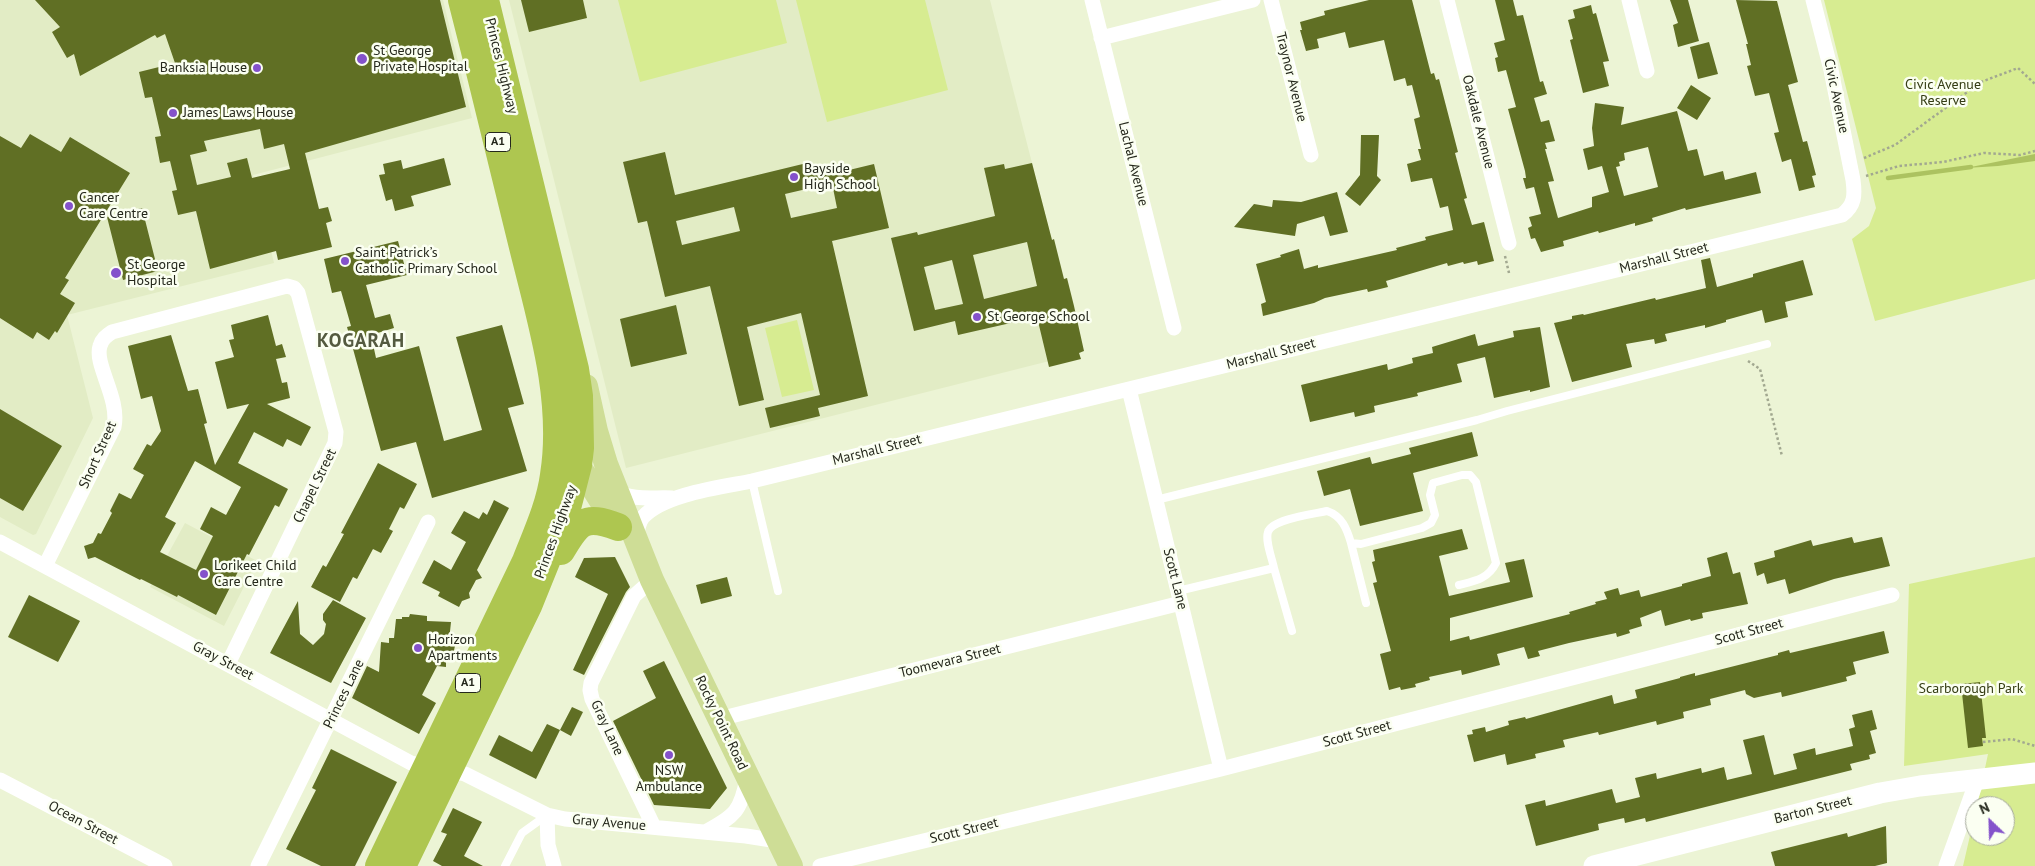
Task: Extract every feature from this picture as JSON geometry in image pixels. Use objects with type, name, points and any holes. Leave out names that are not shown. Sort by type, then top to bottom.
[{"type":"highway","name":"Princes Highway","points":[[402,866],[438,769],[542,520],[554,476],[556,430],[554,390],[546,343],[462,0]]},
{"type":"highway","name":"Princes Highway","points":[[379,866],[438,769],[528,606],[566,512],[578,465],[579,396],[575,369],[485,0]]},
{"type":"highway","points":[[528,606],[575,528],[583,523],[599,520],[627,534]]},
{"type":"main road","name":"Rocky Point Road","points":[[555,285],[570,312],[596,431],[616,491],[627,534]]},
{"type":"main road","name":"Rocky Point Road","points":[[556,430],[578,465],[627,534],[652,580],[791,866]]},
{"type":"street","name":"Lachal Avenue","points":[[1092,0],[1174,328]]},
{"type":"street","points":[[1101,38],[1253,0]]},
{"type":"street","name":"Traynor Avenue","points":[[1271,0],[1311,155]]},
{"type":"street","name":"Oakdale Avenue","points":[[1448,0],[1509,243]]},
{"type":"street","points":[[1629,0],[1647,71]]},
{"type":"street","name":"Civic Avenue","points":[[1813,0],[1831,70],[1854,187]]},
{"type":"street","name":"Marshall Street","points":[[616,491],[626,497],[634,498],[674,498],[752,481],[1842,215],[1849,209],[1854,187]]},
{"type":"street","name":"Chapel Street","points":[[103,338],[112,332],[287,286],[294,288],[298,293],[336,432],[335,443],[228,664]]},
{"type":"street","name":"Short Street","points":[[45,566],[114,427],[115,406],[100,358],[99,348],[103,338]]},
{"type":"street","name":"Scott Lane","points":[[1130,389],[1221,769]]},
{"type":"street","name":"Marshall Street","points":[[627,534],[638,529],[643,516],[674,498]]},
{"type":"street","name":"Princes Lane","points":[[258,866],[428,522]]},
{"type":"street","name":"Gray Street","points":[[0,542],[411,763],[438,769]]},
{"type":"street","name":"Gray Lane","points":[[652,580],[634,596],[591,682],[590,690],[592,700],[654,827]]},
{"type":"street","name":"Scott Street","points":[[820,866],[1221,769],[1892,595]]},
{"type":"street","name":"Toomevara Street","points":[[719,719],[1180,597]]},
{"type":"street","name":"Gray Avenue","points":[[438,769],[465,774],[547,815],[572,820],[705,832],[778,841]]},
{"type":"street","name":"Barton Street","points":[[1594,866],[1880,793],[1920,786],[2035,773]]},
{"type":"street","points":[[705,832],[728,820],[737,811],[743,799],[747,778]]},
{"type":"street","name":"Ocean Street","points":[[0,780],[165,866]]},
{"type":"street","points":[[1946,866],[1977,780]]},
{"type":"street","points":[[547,815],[548,845],[554,866]]},
{"type":"lane","points":[[1156,500],[1477,420],[1767,344]]},
{"type":"lane","points":[[1351,543],[1360,544],[1431,524],[1435,516],[1430,495],[1433,483],[1462,475],[1470,475],[1476,482],[1496,563],[1492,571],[1484,578],[1459,585]]},
{"type":"lane","points":[[752,481],[778,591]]},
{"type":"lane","points":[[1292,631],[1274,568],[1268,537],[1268,531],[1274,524],[1327,511],[1333,513],[1342,521],[1348,532],[1366,603]]},
{"type":"lane","points":[[1180,597],[1274,568]]},
{"type":"lane","points":[[506,866],[522,833],[547,815]]},
{"type":"path","points":[[1850,165],[1895,145],[1981,82],[2018,68],[2035,84]]},
{"type":"path","points":[[1854,187],[1899,166],[1943,162],[1984,153],[2020,154],[2035,151]]},
{"type":"path","points":[[1733,353],[1760,368],[1782,456]]},
{"type":"path","points":[[1982,742],[2012,740],[2035,746]]},
{"type":"shaded area","name":"St George Hospital","points":[[0,0],[443,0],[472,118],[253,175],[274,263],[67,315],[93,418],[36,534],[33,535],[0,517]]},
{"type":"shaded area","name":"Bayside High School","points":[[509,0],[990,0],[1081,353],[626,468]]},
{"type":"shaded area","points":[[2035,154],[2035,161],[1966,168]]},
{"type":"shaded area","name":"Lorikeet Child Care Centre","points":[[185,523],[257,561],[224,626],[150,587]]},
{"type":"green space","points":[[618,0],[776,0],[787,43],[640,82]]},
{"type":"green space","points":[[796,0],[925,0],[948,90],[827,122]]},
{"type":"green space","name":"Civic Avenue Reserve","points":[[1824,0],[2035,0],[2035,279],[1875,321],[1852,239],[1869,226],[1876,208]]},
{"type":"green space","points":[[797,320],[814,390],[782,397],[765,328]]},
{"type":"green space","name":"Scarborough Park","points":[[2035,557],[2035,866],[1963,866],[1968,846],[2015,846],[2015,796],[1979,796],[1988,754],[1904,766],[1909,584]]},
{"type":"building","points":[[35,0],[440,0],[466,107],[305,153],[319,209],[328,207],[332,221],[326,223],[332,247],[278,260],[276,251],[210,269],[196,211],[178,215],[172,191],[177,190],[170,161],[160,163],[155,137],[161,136],[152,97],[145,98],[139,72],[175,63],[165,34],[157,38],[155,35],[80,76],[74,54],[67,58],[52,32],[60,27]],"holes":[[[260,129],[264,149],[284,144],[290,169],[252,178],[247,158],[227,163],[231,177],[197,185],[190,155],[207,151],[204,141]]]},
{"type":"building","points":[[521,0],[583,0],[587,18],[529,32]]},
{"type":"building","points":[[1369,0],[1412,0],[1431,74],[1434,73],[1436,80],[1439,79],[1458,152],[1455,153],[1467,198],[1464,199],[1472,225],[1484,222],[1494,261],[1478,265],[1477,261],[1448,266],[1447,263],[1386,281],[1388,287],[1368,292],[1367,289],[1325,298],[1314,303],[1263,316],[1261,304],[1266,302],[1256,264],[1281,257],[1280,255],[1299,249],[1304,269],[1318,265],[1318,268],[1397,250],[1396,248],[1426,240],[1425,237],[1453,230],[1448,206],[1440,208],[1432,178],[1411,182],[1407,164],[1421,160],[1418,149],[1421,149],[1414,119],[1420,117],[1412,85],[1407,86],[1405,78],[1394,81],[1384,40],[1349,48],[1345,32],[1317,39],[1319,48],[1306,51],[1300,30],[1302,30],[1300,22],[1325,15],[1324,11]]},
{"type":"building","points":[[1495,0],[1513,0],[1517,16],[1523,15],[1540,82],[1543,81],[1547,94],[1534,98],[1541,122],[1549,120],[1555,141],[1545,143],[1547,149],[1545,149],[1554,181],[1548,182],[1558,218],[1592,207],[1592,197],[1609,192],[1602,166],[1588,170],[1583,149],[1594,146],[1592,128],[1595,103],[1624,107],[1621,125],[1677,111],[1688,151],[1697,149],[1704,176],[1723,171],[1725,180],[1756,172],[1761,193],[1686,210],[1685,208],[1652,218],[1653,221],[1635,226],[1635,223],[1599,233],[1598,231],[1563,241],[1564,246],[1541,252],[1535,238],[1531,239],[1528,228],[1532,226],[1529,217],[1541,214],[1534,187],[1526,189],[1523,178],[1526,178],[1525,171],[1508,109],[1516,107],[1506,70],[1498,72],[1495,58],[1498,57],[1494,43],[1505,40]],"holes":[[[1648,147],[1658,187],[1624,196],[1616,167],[1620,166],[1619,162],[1625,160],[1624,153]]]},
{"type":"building","points":[[1670,0],[1688,0],[1699,41],[1678,47],[1673,25],[1678,23]]},
{"type":"building","points":[[1736,0],[1777,1],[1798,82],[1788,85],[1803,142],[1807,141],[1816,175],[1812,176],[1815,187],[1799,191],[1791,159],[1782,162],[1774,133],[1779,132],[1769,93],[1755,96],[1747,66],[1751,65],[1746,44],[1748,44]]},
{"type":"building","points":[[1591,5],[1593,14],[1596,13],[1609,61],[1603,62],[1609,86],[1583,93],[1570,40],[1573,39],[1568,20],[1575,18],[1573,10]]},
{"type":"building","points":[[1709,42],[1718,74],[1698,79],[1690,47]]},
{"type":"building","points":[[1691,85],[1711,98],[1697,120],[1677,108]]},
{"type":"building","points":[[30,134],[61,152],[70,137],[130,173],[65,278],[69,280],[60,294],[75,303],[57,333],[55,331],[49,340],[37,332],[33,339],[0,318],[0,136],[21,148]]},
{"type":"building","points":[[1361,135],[1379,135],[1377,176],[1381,180],[1360,206],[1345,194],[1360,175]]},
{"type":"building","points":[[665,152],[675,195],[811,162],[814,174],[844,167],[845,171],[874,164],[889,228],[832,241],[868,396],[818,408],[820,416],[770,428],[765,408],[820,395],[801,313],[747,327],[764,400],[739,406],[710,286],[665,297],[647,221],[638,223],[623,162]],"holes":[[[832,183],[837,208],[791,218],[785,194]],[[734,207],[740,231],[682,245],[676,221]]]},
{"type":"building","points":[[444,158],[451,185],[411,196],[414,206],[395,211],[392,199],[386,201],[379,175],[385,174],[383,164],[401,160],[403,169]]},
{"type":"building","points":[[1032,163],[1052,240],[1054,239],[1064,279],[1067,278],[1074,306],[1084,351],[1079,353],[1081,359],[1049,367],[1037,317],[958,335],[955,321],[914,331],[891,238],[917,232],[918,235],[995,216],[984,168],[1004,164],[1005,169]],"holes":[[[1027,242],[1037,286],[984,299],[973,255]],[[952,260],[963,304],[935,310],[924,267]]]},
{"type":"building","points":[[1337,192],[1348,232],[1330,236],[1324,216],[1297,224],[1295,236],[1234,227],[1254,204],[1272,207],[1273,200],[1301,202]]},
{"type":"building","points":[[142,208],[158,271],[123,280],[107,217]]},
{"type":"building","points":[[398,241],[407,275],[366,285],[375,318],[390,314],[394,328],[371,335],[376,358],[419,346],[444,441],[482,430],[456,337],[502,325],[524,404],[508,408],[527,471],[432,498],[416,442],[381,451],[347,327],[351,326],[341,291],[332,293],[324,259]]},
{"type":"building","points":[[1710,258],[1717,287],[1753,277],[1753,274],[1803,260],[1813,295],[1785,302],[1788,317],[1765,323],[1762,310],[1705,328],[1705,325],[1665,334],[1667,341],[1655,344],[1654,339],[1626,344],[1632,367],[1572,382],[1554,323],[1572,319],[1572,316],[1584,315],[1655,298],[1656,300],[1706,288],[1701,260]]},
{"type":"building","points":[[676,305],[687,354],[631,367],[620,319]]},
{"type":"building","points":[[268,315],[276,346],[282,344],[286,357],[276,359],[282,383],[287,382],[290,398],[267,404],[311,427],[301,446],[287,439],[283,447],[254,432],[238,463],[288,489],[279,507],[275,505],[249,555],[247,554],[216,615],[178,595],[177,597],[95,557],[88,559],[84,546],[93,543],[98,533],[101,534],[112,513],[110,511],[119,493],[131,499],[144,475],[133,469],[147,444],[151,446],[161,431],[152,396],[141,399],[128,346],[171,335],[188,391],[198,389],[207,423],[204,424],[215,465],[249,404],[227,409],[215,362],[234,357],[229,340],[234,339],[231,325]],"holes":[[[195,461],[241,487],[226,515],[211,507],[200,529],[213,536],[196,570],[160,552],[176,523],[165,517]]]},
{"type":"building","points":[[1540,327],[1550,387],[1494,398],[1485,357],[1457,364],[1462,382],[1417,393],[1418,396],[1374,406],[1375,412],[1355,417],[1354,412],[1310,422],[1301,385],[1387,364],[1388,370],[1413,363],[1412,358],[1433,353],[1432,347],[1475,334],[1478,346],[1514,337],[1513,331]]},
{"type":"building","points":[[0,409],[62,446],[23,511],[0,498]]},
{"type":"building","points":[[1472,432],[1478,456],[1413,473],[1423,511],[1360,526],[1350,489],[1324,496],[1317,471],[1370,457],[1372,464],[1411,454],[1409,448]]},
{"type":"building","points":[[378,463],[417,484],[404,509],[400,507],[389,529],[393,531],[381,553],[373,549],[357,579],[353,577],[340,602],[311,587],[323,565],[326,567],[344,534],[341,533]]},
{"type":"building","points":[[494,500],[509,508],[477,570],[482,578],[476,580],[469,593],[470,598],[462,601],[459,607],[438,596],[440,592],[422,583],[434,560],[451,570],[466,542],[451,533],[464,511],[479,519],[483,512],[487,515]]},
{"type":"building","points":[[1462,529],[1468,549],[1439,556],[1449,596],[1510,582],[1505,563],[1524,559],[1533,597],[1450,618],[1450,641],[1469,636],[1470,640],[1570,614],[1569,612],[1607,599],[1604,592],[1618,588],[1620,595],[1639,590],[1641,597],[1682,586],[1682,584],[1711,576],[1707,558],[1727,552],[1733,574],[1740,572],[1748,604],[1702,613],[1703,618],[1691,621],[1690,619],[1665,626],[1661,610],[1640,618],[1642,626],[1629,630],[1630,633],[1617,637],[1616,633],[1569,643],[1538,651],[1540,656],[1528,659],[1524,647],[1497,654],[1500,665],[1462,675],[1461,670],[1429,677],[1430,680],[1415,684],[1416,687],[1401,690],[1400,687],[1389,690],[1380,654],[1391,651],[1373,583],[1377,582],[1372,562],[1375,561],[1373,550]]},
{"type":"building","points":[[1852,537],[1854,543],[1882,537],[1890,566],[1834,579],[1789,594],[1785,579],[1767,584],[1764,573],[1757,576],[1754,563],[1775,557],[1774,551],[1811,540],[1813,546]]},
{"type":"building","points":[[615,557],[630,587],[584,675],[573,670],[608,594],[575,577],[584,558]]},
{"type":"building","points":[[727,577],[732,596],[701,604],[696,585]]},
{"type":"building","points":[[29,595],[80,621],[58,662],[8,637]]},
{"type":"building","points":[[333,600],[366,618],[331,683],[270,653],[298,601],[300,634],[313,645],[324,634],[326,624],[323,620],[323,614]]},
{"type":"building","points":[[410,614],[427,616],[427,621],[451,622],[449,641],[456,641],[452,660],[446,659],[446,667],[437,666],[422,695],[436,703],[419,734],[352,698],[367,666],[379,672],[381,642],[389,643],[389,638],[394,638],[396,619],[409,617]]},
{"type":"building","points":[[1884,631],[1889,653],[1853,662],[1856,674],[1846,677],[1847,681],[1782,697],[1781,692],[1754,698],[1746,694],[1745,690],[1710,699],[1711,705],[1683,712],[1684,718],[1657,725],[1656,721],[1599,735],[1598,732],[1563,740],[1565,747],[1535,754],[1536,758],[1507,765],[1505,754],[1474,762],[1467,735],[1473,734],[1472,730],[1485,727],[1486,732],[1509,725],[1508,721],[1525,717],[1526,719],[1612,695],[1614,704],[1637,698],[1635,690],[1680,677],[1695,673],[1695,676],[1778,655],[1778,653],[1789,650],[1790,653]]},
{"type":"building","name":"NSW Ambulance","points":[[664,661],[727,788],[710,809],[654,805],[613,721],[656,698],[643,671]]},
{"type":"building","points":[[1980,682],[1986,738],[1982,738],[1983,746],[1968,748],[1961,684]]},
{"type":"building","points":[[572,707],[583,712],[571,736],[560,730]]},
{"type":"building","points":[[1872,710],[1877,729],[1870,731],[1876,753],[1869,755],[1870,759],[1850,764],[1852,770],[1646,822],[1645,818],[1625,823],[1624,818],[1598,824],[1599,830],[1536,846],[1525,805],[1545,800],[1546,806],[1612,789],[1616,803],[1640,797],[1635,778],[1656,773],[1657,779],[1701,768],[1702,773],[1724,767],[1727,780],[1752,774],[1743,740],[1764,735],[1774,775],[1797,769],[1793,754],[1815,748],[1816,755],[1853,746],[1849,729],[1855,727],[1852,715]]},
{"type":"building","points":[[547,724],[560,730],[536,779],[489,755],[499,735],[532,752]]},
{"type":"building","points":[[331,749],[397,782],[355,866],[321,866],[286,849],[316,790],[312,788]]},
{"type":"building","points":[[453,808],[482,822],[464,856],[483,866],[442,866],[433,861],[447,834],[441,832]]},
{"type":"building","points":[[1886,826],[1887,863],[1875,866],[1775,866],[1771,852],[1847,833],[1848,837]]},
{"type":"waterway","points":[[1888,178],[1971,167]]},
{"type":"place","name":"St George Private Hospital","points":[[362,59]]},
{"type":"place","name":"Banksia House","points":[[257,68]]},
{"type":"place","name":"James Laws House","points":[[173,113]]},
{"type":"place","name":"Bayside High School","points":[[794,177]]},
{"type":"place","name":"Cancer Care Centre","points":[[69,206]]},
{"type":"place","name":"Saint Patrick’s Catholic Primary School","points":[[345,261]]},
{"type":"place","name":"St George Hospital","points":[[116,273]]},
{"type":"place","name":"St George School","points":[[977,317]]},
{"type":"place","name":"Lorikeet Child Care Centre","points":[[204,574]]},
{"type":"place","name":"Horizon Apartments","points":[[418,648]]},
{"type":"place","name":"NSW Ambulance","points":[[669,755]]},
{"type":"district","name":"KOGARAH","points":[[361,342]]}]
